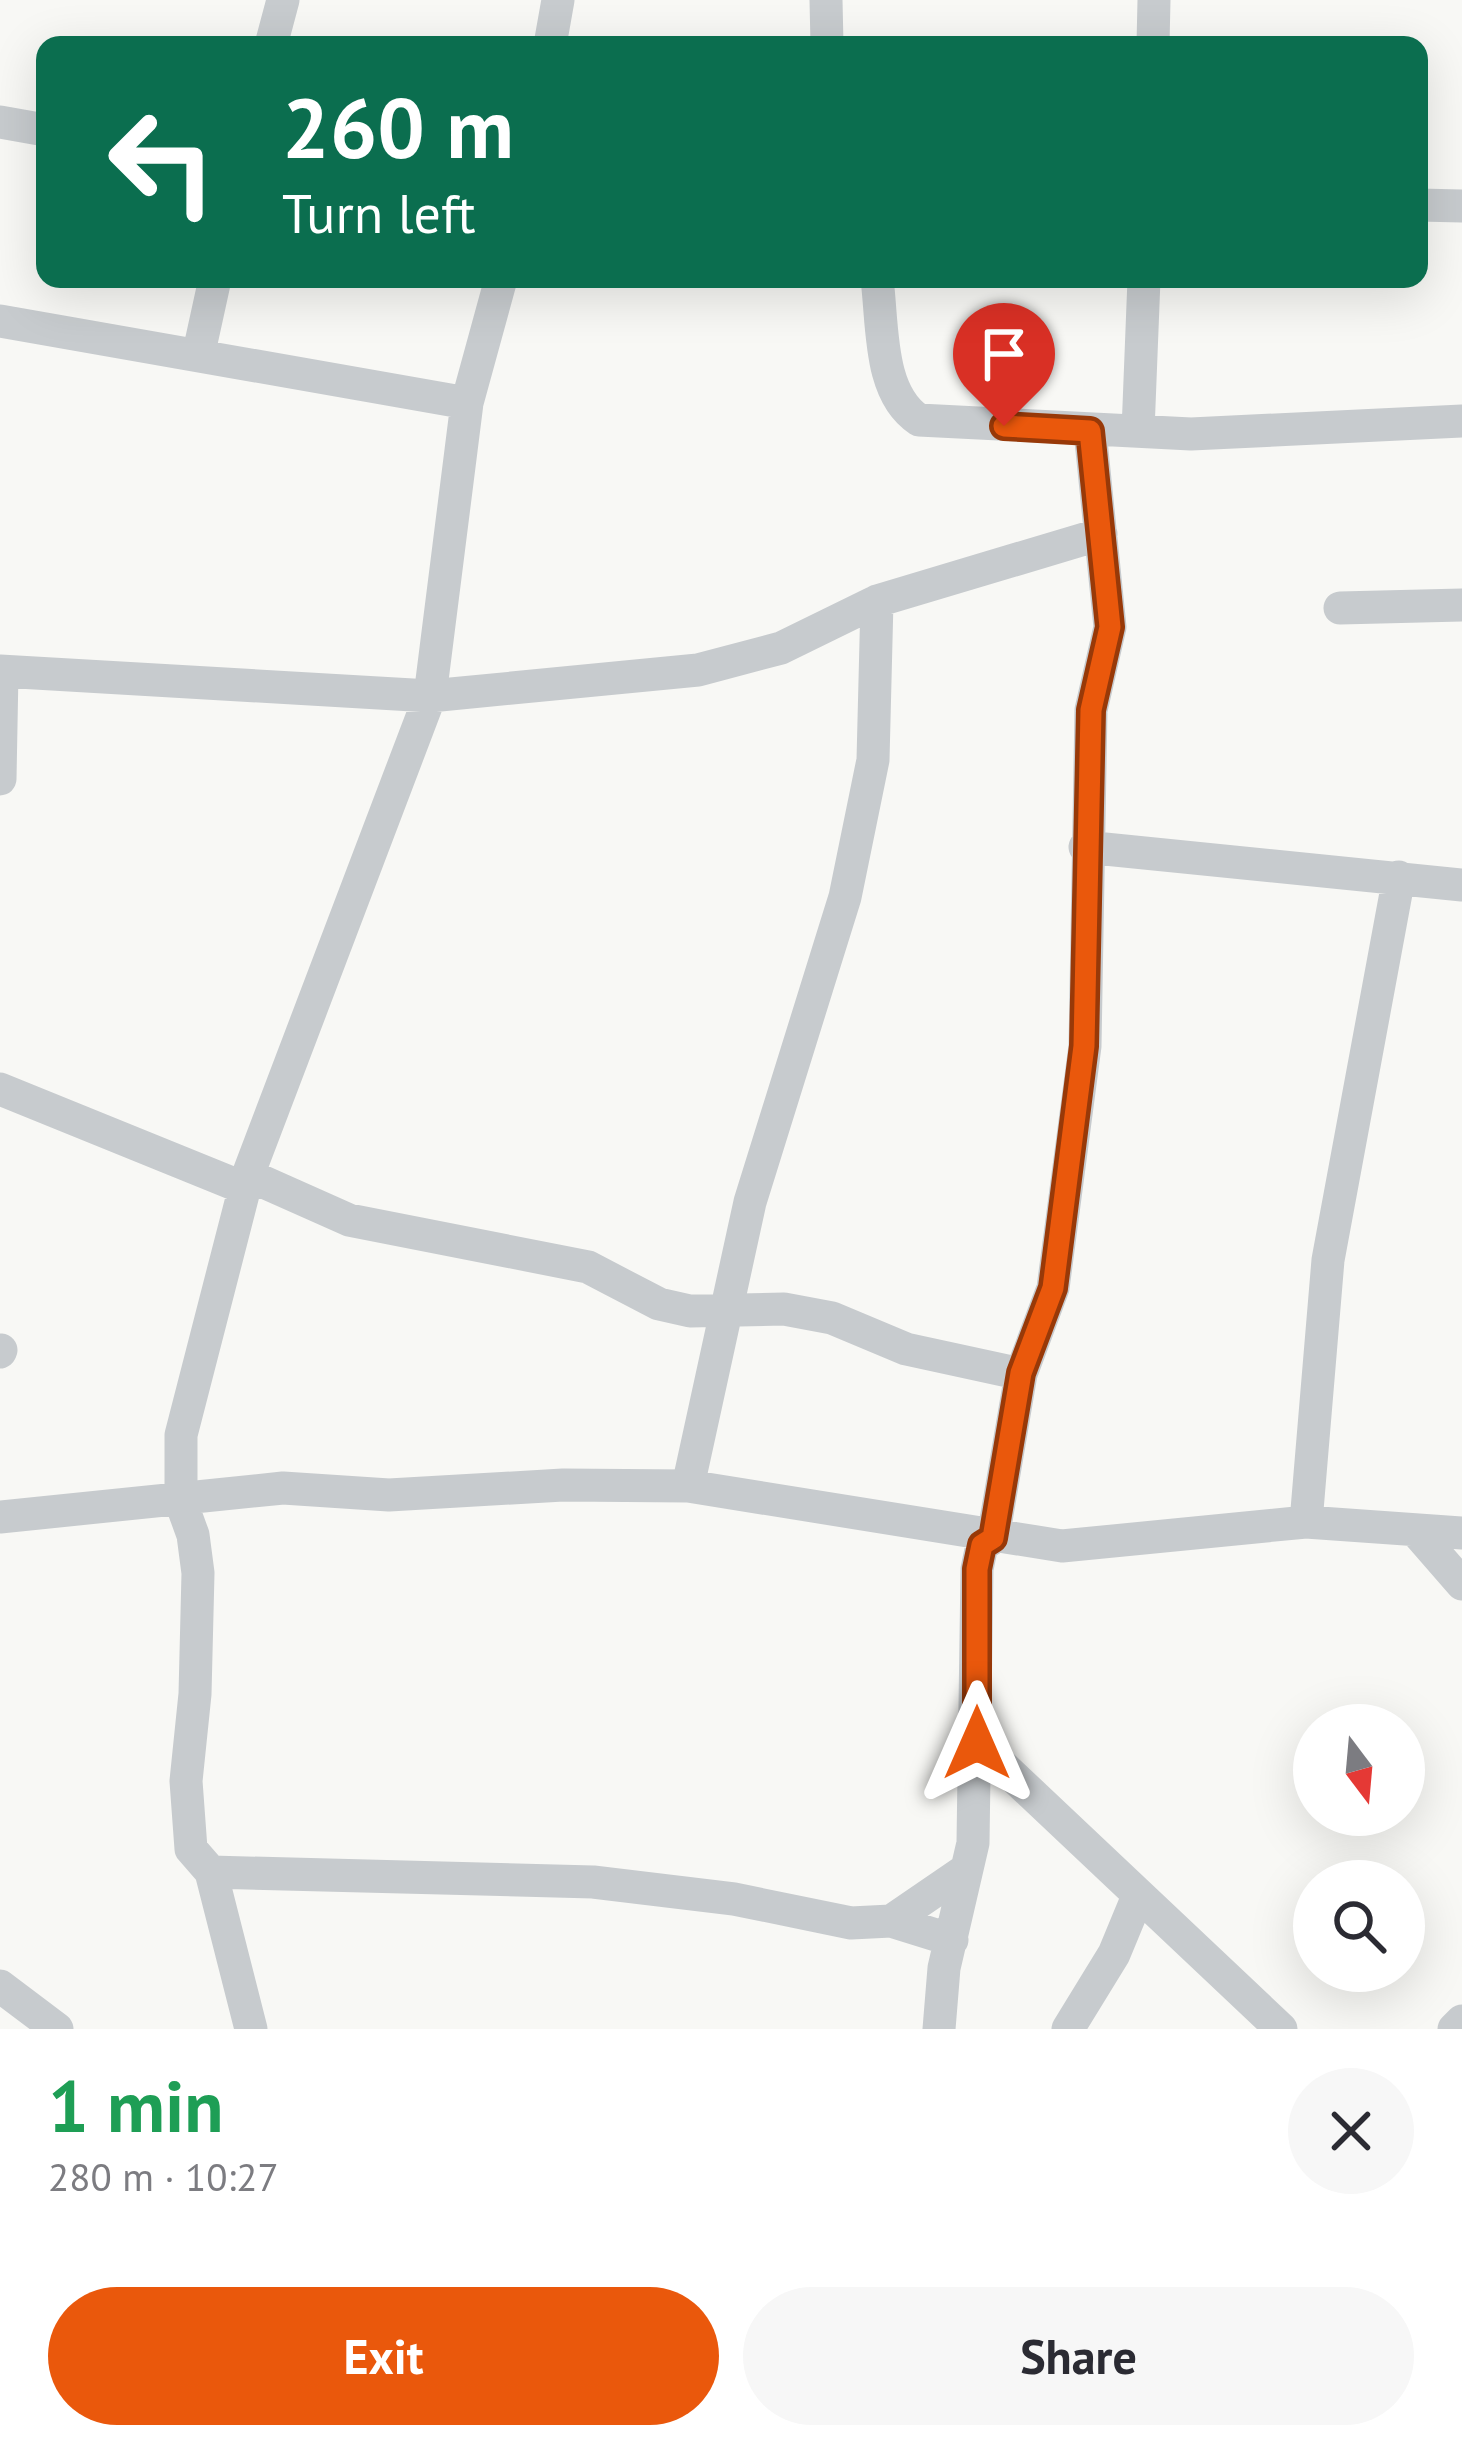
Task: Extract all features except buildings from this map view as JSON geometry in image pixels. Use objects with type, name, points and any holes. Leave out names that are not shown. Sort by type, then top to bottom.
[{"type":"street","points":[[273,36],[283,0]]},
{"type":"street","points":[[552,36],[558,0]]},
{"type":"street","points":[[826,0],[827,36]]},
{"type":"street","points":[[1153,36],[1154,0]]},
{"type":"street","points":[[0,122],[36,128]]},
{"type":"street","points":[[1428,205],[1462,206]]},
{"type":"street","points":[[200,352],[213,288]]},
{"type":"street","points":[[251,2029],[211,1872],[191,1850],[187,1781],[196,1694],[198,1573],[194,1535],[181,1502],[181,1435],[246,1182],[430,696],[467,403],[499,288]]},
{"type":"street","points":[[878,288],[898,407],[919,420],[1090,431],[1326,431],[1462,421]]},
{"type":"street","points":[[1138,430],[1144,288]]},
{"type":"street","points":[[0,321],[200,352],[467,403]]},
{"type":"street","points":[[939,2029],[967,1869],[977,1743],[977,1569],[982,1545],[993,1538],[1021,1373],[1053,1288],[1084,1046],[1091,710],[1110,627],[1090,431]]},
{"type":"street","points":[[0,779],[1,672],[430,696],[698,670],[782,648],[877,601],[1101,534]]},
{"type":"street","points":[[688,1486],[750,1202],[845,897],[873,760],[877,601]]},
{"type":"street","points":[[1340,608],[1462,605]]},
{"type":"street","points":[[1085,847],[1462,885]]},
{"type":"street","points":[[1306,1522],[1328,1260],[1400,878]]},
{"type":"street","points":[[0,1088],[349,1220],[535,1252],[588,1267],[659,1304],[689,1311],[728,1307],[832,1318],[906,1349],[1021,1373]]},
{"type":"street","points":[[0,1517],[283,1488],[389,1495],[563,1485],[688,1486],[1062,1546],[1306,1522],[1462,1533]]},
{"type":"street","points":[[1415,1530],[1462,1584]]},
{"type":"street","points":[[977,1743],[1281,2029]]},
{"type":"street","points":[[891,1921],[967,1869]]},
{"type":"street","points":[[211,1872],[593,1882],[734,1899],[851,1923],[891,1921],[952,1940]]},
{"type":"street","points":[[1068,2029],[1114,1954],[1138,1896]]},
{"type":"street","points":[[0,1986],[57,2029]]},
{"type":"street","points":[[1454,2029],[1462,2021]]},
{"type":"route","points":[[977,1743],[977,1569],[982,1545],[993,1538],[1021,1373],[1053,1288],[1084,1046],[1091,710],[1110,627],[1090,431],[1004,426]]}]
